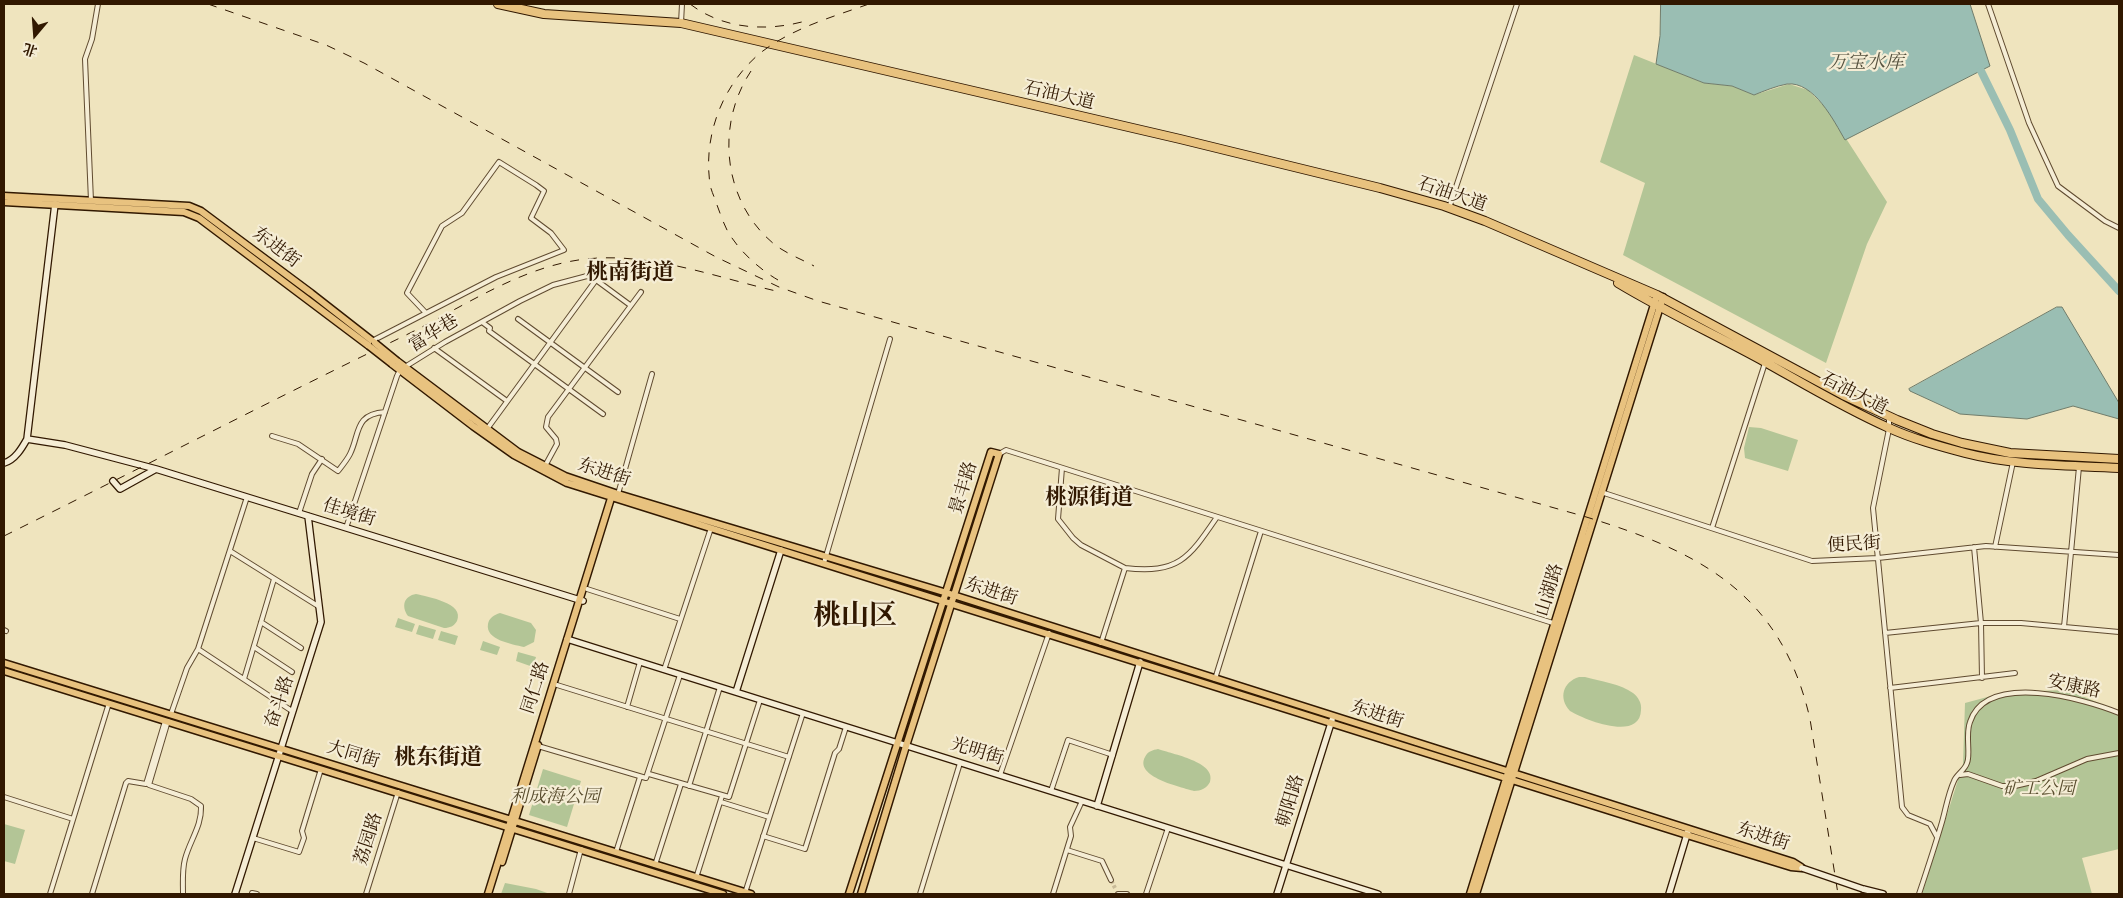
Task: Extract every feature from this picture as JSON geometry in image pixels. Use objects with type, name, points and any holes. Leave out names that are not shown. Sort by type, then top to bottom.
[{"type":"highway","name":"石油大道","points":[[498,4],[544,14],[681,23],[1380,188],[1449,208],[1485,221],[1660,296],[1843,395],[1889,417],[1932,434],[1962,443],[2010,453],[2119,459]]},
{"type":"highway","name":"石油大道","points":[[1600,271],[1657,305],[1765,362],[1828,398],[1889,428],[1921,440],[1966,453],[2013,462],[2119,468]]},
{"type":"main road","name":"东进街","points":[[4,196],[189,206],[201,211],[311,293],[473,426],[514,455],[567,483],[615,495],[1101,643],[1216,679],[1332,719]]},
{"type":"main road","name":"东进街","points":[[4,202],[184,212],[199,218],[372,343]]},
{"type":"main road","name":"山湖路","points":[[1476,894],[1556,624],[1660,296]]},
{"type":"main road","name":"山湖路","points":[[1470,894],[1511,776],[1601,492],[1657,305]]},
{"type":"main road","name":"东进街","points":[[403,369],[518,452],[565,476],[711,528],[781,550],[825,560]]},
{"type":"main road","name":"景丰路","points":[[849,894],[991,452],[999,454],[861,894]]},
{"type":"main road","name":"同仁路","points":[[581,601],[587,589],[615,495]]},
{"type":"main road","name":"同仁路","points":[[488,894],[615,495]]},
{"type":"main road","name":"东进街","points":[[953,599],[1049,633],[1140,662],[1332,719],[1688,832],[1791,867],[1802,868]]},
{"type":"main road","name":"同仁路","points":[[492,894],[511,824],[538,746],[569,640]]},
{"type":"main road","name":"大同街","points":[[4,663],[171,714],[723,894]]},
{"type":"main road","name":"大同街","points":[[4,671],[167,721],[280,751],[321,768],[398,792],[616,852],[748,893]]},
{"type":"street","points":[[91,200],[85,59],[92,39],[98,4]]},
{"type":"street","points":[[681,23],[682,4]]},
{"type":"street","points":[[1449,208],[1517,4]]},
{"type":"street","points":[[1988,4],[2029,123],[2058,186],[2104,221],[2119,228]]},
{"type":"street","points":[[372,343],[425,312],[496,277],[564,250],[551,233],[531,218],[544,191],[536,184],[499,162],[462,213],[442,226],[407,293],[425,312]]},
{"type":"street","points":[[4,463],[9,462],[27,439],[55,204]]},
{"type":"street","name":"富华巷","points":[[346,528],[397,376],[403,369],[434,348],[553,285],[587,276],[596,280]]},
{"type":"street","points":[[487,428],[596,280],[630,305]]},
{"type":"street","points":[[545,466],[557,444],[554,436],[548,431],[546,422],[641,292]]},
{"type":"street","points":[[518,319],[618,392]]},
{"type":"street","points":[[482,322],[490,328],[489,331],[603,414]]},
{"type":"street","points":[[825,560],[890,339]]},
{"type":"street","points":[[434,348],[507,401]]},
{"type":"street","points":[[1712,528],[1765,362]]},
{"type":"street","points":[[615,495],[652,374]]},
{"type":"street","points":[[272,436],[298,444],[338,471],[350,454],[358,428],[365,418],[385,412]]},
{"type":"street","points":[[1889,417],[1889,428],[1873,508],[1902,807],[1908,815],[1930,824],[1937,837]]},
{"type":"street","name":"佳境街","points":[[27,439],[65,444],[156,469],[581,601]]},
{"type":"street","points":[[999,454],[1006,450],[1556,624]]},
{"type":"street","points":[[299,513],[312,474],[322,459]]},
{"type":"street","points":[[1995,547],[2013,462]]},
{"type":"street","points":[[2064,627],[2079,466]]},
{"type":"street","points":[[1062,468],[1058,519],[1081,545],[1125,568],[1156,570],[1172,566],[1195,549],[1217,516]]},
{"type":"street","points":[[114,482],[120,489],[156,469]]},
{"type":"street","name":"便民街","points":[[1601,492],[1812,561],[1878,558],[1974,547],[2119,555]]},
{"type":"street","points":[[171,714],[187,668],[198,649],[247,497]]},
{"type":"street","name":"奋斗路","points":[[235,894],[292,711],[307,673],[321,622],[308,516]]},
{"type":"street","points":[[664,670],[711,528]]},
{"type":"street","points":[[1216,679],[1261,531]]},
{"type":"street","points":[[1974,547],[1981,623],[1982,678]]},
{"type":"street","points":[[736,692],[781,550]]},
{"type":"street","points":[[230,551],[318,606]]},
{"type":"street","points":[[1101,643],[1125,568]]},
{"type":"street","points":[[244,679],[274,579]]},
{"type":"street","points":[[587,589],[680,619]]},
{"type":"street","points":[[261,622],[302,648]]},
{"type":"street","points":[[1885,633],[1981,623],[2021,623],[2119,632]]},
{"type":"street","points":[[1000,775],[1049,633]]},
{"type":"street","name":"光明街","points":[[569,640],[1378,894]]},
{"type":"street","points":[[254,647],[292,672]]},
{"type":"street","points":[[198,649],[292,711]]},
{"type":"street","points":[[627,707],[640,662]]},
{"type":"street","points":[[1097,806],[1140,662]]},
{"type":"street","points":[[1890,688],[2015,673]]},
{"type":"street","points":[[538,746],[646,778],[649,774],[680,675]]},
{"type":"street","points":[[557,685],[789,757]]},
{"type":"street","points":[[689,786],[720,687]]},
{"type":"street","name":"安康路","points":[[1968,774],[1967,739],[1970,721],[1976,711],[1989,700],[2015,694],[2047,693],[2082,700],[2119,713]]},
{"type":"street","points":[[649,774],[729,798],[760,700]]},
{"type":"street","points":[[50,894],[109,703]]},
{"type":"street","points":[[748,893],[763,836],[803,713]]},
{"type":"street","name":"朝阳路","points":[[1277,894],[1332,719]]},
{"type":"street","points":[[92,894],[126,784],[128,781],[146,784],[167,721]]},
{"type":"street","points":[[167,721],[149,786],[191,799],[201,806],[198,827],[185,859],[183,894]]},
{"type":"street","points":[[763,836],[805,849],[835,752],[839,750],[846,727]]},
{"type":"street","points":[[1051,791],[1068,740],[1113,755]]},
{"type":"street","points":[[1958,775],[1968,774],[2002,786],[2015,786],[2036,782],[2087,760],[2119,753]]},
{"type":"street","points":[[920,894],[960,763]]},
{"type":"street","points":[[1919,894],[1954,780],[1967,763]]},
{"type":"street","points":[[253,838],[299,852],[304,838],[302,831],[321,768]]},
{"type":"street","points":[[616,852],[640,777]]},
{"type":"street","points":[[654,865],[681,784]]},
{"type":"street","name":"荔园路","points":[[366,894],[398,792]]},
{"type":"street","points":[[696,878],[722,796]]},
{"type":"street","points":[[4,798],[73,819]]},
{"type":"street","points":[[1052,894],[1071,836],[1070,827],[1082,801]]},
{"type":"street","points":[[720,802],[770,817]]},
{"type":"street","points":[[1146,894],[1168,828]]},
{"type":"street","points":[[1669,894],[1688,832]]},
{"type":"street","points":[[569,894],[581,849]]},
{"type":"street","points":[[1067,850],[1102,861],[1111,880]]},
{"type":"street","points":[[1802,868],[1883,894]]},
{"type":"street","points":[[1115,888],[1118,894],[1128,894]]},
{"type":"green space","points":[[1634,55],[1704,83],[1732,86],[1754,95],[1789,84],[1808,90],[1827,109],[1887,202],[1867,244],[1826,363],[1623,255],[1645,183],[1600,162]]},
{"type":"green space","points":[[1749,427],[1761,428],[1798,440],[1788,471],[1745,458],[1744,448]]},
{"type":"green space","points":[[416,594],[451,605],[458,615],[456,623],[448,628],[444,628],[408,616],[404,605],[406,599]]},
{"type":"green space","points":[[500,613],[531,623],[536,630],[534,642],[524,647],[495,638],[488,629],[488,624],[492,617]]},
{"type":"green space","points":[[398,618],[415,624],[412,632],[395,627]]},
{"type":"green space","points":[[419,625],[436,630],[433,639],[416,634]]},
{"type":"green space","points":[[441,631],[458,636],[455,645],[438,640]]},
{"type":"green space","points":[[483,641],[500,647],[497,655],[480,650]]},
{"type":"green space","points":[[518,652],[536,657],[533,667],[516,661]]},
{"type":"green space","points":[[1579,677],[1610,683],[1623,687],[1633,693],[1641,705],[1638,720],[1632,725],[1622,727],[1611,726],[1587,719],[1570,711],[1564,701],[1564,691],[1569,683]]},
{"type":"green space","name":"矿工公园","points":[[2067,690],[2119,711],[2119,849],[2082,858],[2092,894],[1922,894],[1963,764],[1965,703],[2006,692]]},
{"type":"green space","points":[[1158,749],[1200,764],[1207,769],[1210,775],[1209,784],[1204,789],[1194,791],[1170,784],[1152,775],[1143,764],[1148,753]]},
{"type":"green space","name":"利成海公园","points":[[543,769],[581,781],[567,827],[529,815]]},
{"type":"green space","points":[[4,824],[25,830],[15,864],[4,861]]},
{"type":"green space","points":[[505,883],[536,889],[550,894],[501,894]]},
{"type":"water","name":"万宝水库","points":[[1661,4],[1970,4],[1990,66],[1845,140],[1822,104],[1814,95],[1797,85],[1787,84],[1754,95],[1732,86],[1704,83],[1656,64],[1660,36]]},
{"type":"water","points":[[2057,307],[2062,307],[2119,403],[2119,419],[2073,406],[2027,419],[1960,414],[1910,391],[1909,389]]},
{"type":"waterway","points":[[1981,71],[2010,130],[2038,199],[2119,291]]},
{"type":"tunnel","points":[[1111,880],[1115,888]]},
{"type":"railway","points":[[208,4],[326,45],[364,63],[716,257],[779,287],[818,301],[1583,516],[1663,545],[1698,562],[1729,583],[1756,608],[1778,639],[1797,675],[1810,719],[1838,894]]},
{"type":"railway","points":[[690,4],[703,13],[732,24],[763,27],[794,24],[809,20]]},
{"type":"railway","points":[[778,280],[756,265],[737,245],[726,227],[712,192],[709,148],[718,113],[735,81],[746,67],[771,45],[812,24],[869,4]]},
{"type":"railway","points":[[751,71],[740,92],[732,115],[729,138],[730,162],[735,185],[744,207],[757,227],[778,247],[814,266]]},
{"type":"railway","points":[[4,536],[492,290],[538,270],[586,259],[634,259],[682,267],[776,291]]},
{"type":"district","name":"桃南街道","points":[[630,274]]},
{"type":"district","name":"桃源街道","points":[[1089,499]]},
{"type":"district","name":"桃山区","points":[[855,617]]},
{"type":"district","name":"桃东街道","points":[[438,759]]}]
